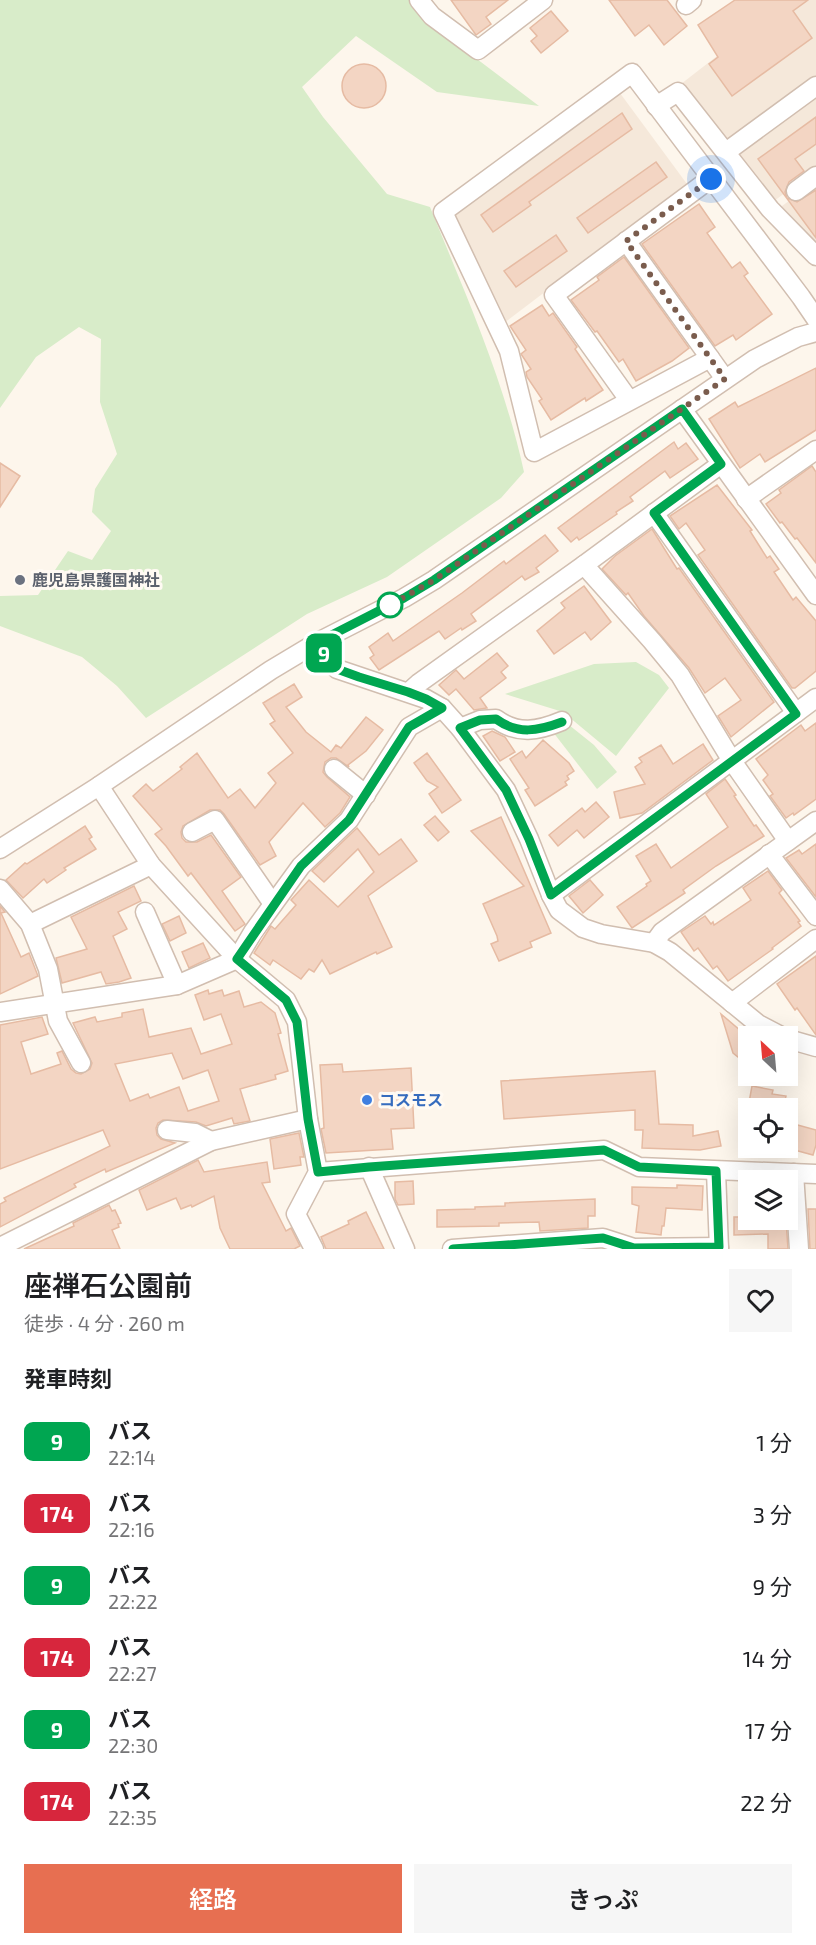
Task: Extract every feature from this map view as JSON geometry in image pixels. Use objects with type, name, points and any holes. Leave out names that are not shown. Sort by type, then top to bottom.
[{"type":"street","points":[[419,0],[432,16],[478,50],[543,0]]},
{"type":"street","points":[[710,358],[534,452],[509,351],[443,212],[632,73],[794,287],[816,320]]},
{"type":"street","points":[[726,152],[816,86]]},
{"type":"street","points":[[656,106],[678,92],[770,209],[816,256]]},
{"type":"street","points":[[795,191],[816,176]]},
{"type":"street","points":[[629,400],[554,295],[711,179]]},
{"type":"street","points":[[626,241],[725,379]]},
{"type":"street","points":[[0,849],[99,786],[224,700],[316,643],[434,580],[725,379],[776,348],[798,337],[816,332]]},
{"type":"street","points":[[682,409],[816,595]]},
{"type":"street","points":[[746,499],[816,450]]},
{"type":"street","points":[[408,692],[721,464]]},
{"type":"street","points":[[654,513],[796,714]]},
{"type":"street","points":[[584,565],[680,675],[732,761],[788,841]]},
{"type":"street","points":[[316,643],[337,669],[408,692],[442,708],[460,728],[506,790],[559,910],[583,928],[601,934],[654,943],[670,952],[762,1026]]},
{"type":"street","points":[[551,895],[816,698]]},
{"type":"street","points":[[0,1012],[177,985],[237,959],[301,866],[349,820],[409,727],[442,708]]},
{"type":"street","points":[[460,728],[480,720],[496,719],[507,727],[520,729],[543,729],[562,722]]},
{"type":"street","points":[[334,769],[366,795]]},
{"type":"street","points":[[99,786],[151,865],[237,959],[286,1000],[297,1022],[308,1119],[318,1172],[296,1214],[314,1249]]},
{"type":"street","points":[[192,832],[215,820],[273,904]]},
{"type":"street","points":[[654,943],[662,932],[816,821]]},
{"type":"street","points":[[769,854],[816,916]]},
{"type":"street","points":[[30,924],[151,865]]},
{"type":"street","points":[[0,889],[30,924],[48,969],[58,1021],[81,1063]]},
{"type":"street","points":[[145,912],[177,985]]},
{"type":"street","points":[[732,1003],[816,939]]},
{"type":"street","points":[[798,1042],[816,1047]]},
{"type":"street","points":[[0,1247],[211,1141],[308,1119]]},
{"type":"street","points":[[167,1130],[195,1133],[211,1141]]},
{"type":"street","points":[[318,1172],[604,1150],[639,1167],[738,1172]]},
{"type":"street","points":[[369,1167],[405,1249]]},
{"type":"street","points":[[452,1249],[603,1238],[634,1248],[719,1248],[716,1171]]},
{"type":"street","points":[[798,1173],[816,1174]]},
{"type":"street","points":[[798,1230],[799,1249]]},
{"type":"shaded area","points":[[789,0],[816,0],[816,76],[733,138],[723,139],[681,84]]},
{"type":"shaded area","points":[[617,89],[687,184],[504,323],[455,218],[457,210]]},
{"type":"shaded area","points":[[816,95],[816,170],[774,201],[739,159],[741,151]]},
{"type":"shaded area","points":[[816,181],[816,248],[778,209]]},
{"type":"green space","points":[[0,0],[410,0],[428,22],[539,106],[437,92],[356,36],[302,87],[323,117],[387,194],[430,207],[495,370],[524,472],[501,498],[387,577],[307,614],[146,718],[117,686],[82,657],[0,626],[0,596],[38,595],[68,551],[92,560],[111,531],[92,512],[95,489],[117,454],[100,402],[101,339],[79,327],[36,357],[0,408]]},
{"type":"green space","points":[[636,662],[659,675],[669,688],[616,756],[563,712],[505,694],[594,664]]},
{"type":"green space","points":[[569,725],[594,745],[617,772],[597,789],[553,732]]},
{"type":"building","points":[[451,0],[508,0],[486,17],[491,24],[476,35]]},
{"type":"building","points":[[609,0],[667,0],[687,26],[664,45],[649,25],[635,36]]},
{"type":"building","points":[[735,0],[808,0],[793,11],[812,38],[732,96],[709,64],[718,57],[698,25]]},
{"type":"building","points":[[551,11],[568,31],[541,53],[531,41],[537,36],[530,28]]},
{"type":"building","points":[[364,64],[373,65],[380,70],[385,77],[385,95],[380,102],[373,107],[364,108],[355,107],[348,102],[343,95],[342,86],[343,77],[348,70],[355,65]]},
{"type":"building","points":[[622,113],[632,129],[529,202],[531,205],[493,232],[481,215]]},
{"type":"building","points":[[816,117],[816,144],[795,159],[804,171],[789,182],[785,192],[787,198],[797,202],[816,190],[816,238],[758,159]]},
{"type":"building","points":[[656,162],[667,177],[588,233],[577,218]]},
{"type":"building","points":[[699,204],[715,227],[707,233],[732,268],[740,262],[748,273],[744,276],[772,314],[736,340],[733,335],[715,346],[642,244]]},
{"type":"building","points":[[556,235],[567,251],[516,287],[504,271]]},
{"type":"building","points":[[624,257],[689,348],[672,361],[636,381],[623,359],[619,362],[571,300],[599,280],[597,277]]},
{"type":"building","points":[[542,305],[549,316],[553,313],[603,390],[586,401],[585,398],[551,420],[539,401],[542,399],[527,377],[526,372],[531,369],[521,354],[526,350],[510,326]]},
{"type":"building","points":[[816,368],[816,430],[765,462],[760,454],[740,468],[709,419],[735,402],[738,407]]},
{"type":"building","points":[[674,442],[678,449],[686,443],[698,459],[670,478],[665,471],[630,497],[633,501],[616,512],[617,514],[579,540],[577,537],[571,542],[558,528]]},
{"type":"building","points":[[0,463],[20,476],[0,507]]},
{"type":"building","points":[[812,466],[816,472],[816,563],[766,504],[781,493],[779,490]]},
{"type":"building","points":[[717,485],[752,530],[750,531],[767,558],[770,556],[779,569],[774,572],[793,600],[796,597],[816,621],[816,671],[795,688],[792,688],[698,555],[705,550],[686,523],[679,529],[670,516]]},
{"type":"building","points":[[652,529],[677,569],[679,568],[774,702],[731,737],[718,716],[741,700],[725,678],[705,693],[689,668],[644,616],[628,593],[626,595],[602,569],[615,556]]},
{"type":"building","points":[[545,535],[558,551],[536,568],[539,572],[525,580],[522,576],[471,614],[476,621],[462,630],[461,628],[445,639],[439,631],[379,670],[370,658],[374,655],[369,647],[388,633],[393,641],[504,561],[506,564]]},
{"type":"building","points":[[584,586],[611,622],[591,640],[585,632],[554,654],[537,631],[565,608],[561,603]]},
{"type":"building","points":[[497,653],[508,666],[501,672],[506,678],[480,698],[487,708],[474,710],[456,689],[449,695],[439,685],[456,670],[464,679]]},
{"type":"building","points":[[294,684],[302,697],[286,707],[306,732],[331,752],[336,745],[341,748],[366,717],[383,730],[366,751],[348,765],[349,767],[336,758],[325,762],[323,772],[350,797],[340,813],[325,827],[303,803],[269,842],[276,856],[260,865],[220,810],[210,810],[183,826],[182,838],[186,842],[197,842],[211,835],[241,877],[222,891],[245,924],[235,931],[191,873],[188,876],[155,834],[162,829],[133,796],[146,784],[153,791],[182,769],[180,767],[197,753],[228,798],[240,789],[255,808],[276,783],[268,773],[293,753],[270,724],[275,721],[263,703]]},
{"type":"building","points":[[816,723],[816,799],[786,818],[770,796],[773,794],[763,780],[768,775],[756,759],[801,725],[805,731]]},
{"type":"building","points":[[492,731],[505,737],[515,752],[500,761],[483,736]]},
{"type":"building","points":[[543,740],[569,763],[574,771],[567,776],[569,779],[565,782],[567,785],[535,806],[525,790],[529,788],[510,759],[522,751],[526,758]]},
{"type":"building","points":[[703,744],[713,760],[642,813],[620,818],[614,792],[645,784],[635,767],[642,762],[639,758],[661,745],[673,764]]},
{"type":"building","points":[[427,753],[461,800],[442,813],[429,794],[438,787],[427,781],[414,763]]},
{"type":"building","points":[[725,779],[754,826],[756,825],[764,836],[716,866],[683,890],[685,893],[632,928],[617,907],[651,881],[636,856],[656,844],[671,868],[728,827],[706,794]]},
{"type":"building","points":[[596,802],[609,817],[584,838],[577,830],[558,846],[549,835],[582,808],[585,812]]},
{"type":"building","points":[[435,816],[449,832],[438,841],[424,825]]},
{"type":"building","points":[[501,817],[551,933],[530,942],[532,947],[499,961],[491,944],[498,941],[497,936],[483,904],[524,886],[471,831]]},
{"type":"building","points":[[85,826],[92,837],[89,839],[96,849],[64,868],[66,870],[47,883],[44,879],[23,898],[6,880],[25,863],[27,864]]},
{"type":"building","points":[[357,828],[379,855],[401,839],[417,861],[368,896],[392,947],[377,954],[376,952],[330,974],[322,960],[314,972],[309,969],[301,979],[273,960],[270,965],[254,953],[271,926],[275,929],[296,905],[291,900],[309,880],[338,907],[374,872],[358,849],[324,882],[312,871]]},
{"type":"building","points":[[816,844],[816,897],[786,858],[799,850],[802,854]]},
{"type":"building","points":[[768,871],[782,890],[779,893],[800,921],[798,922],[801,926],[728,981],[717,966],[713,969],[698,948],[694,951],[681,932],[705,916],[714,925],[751,900],[743,888]]},
{"type":"building","points":[[590,880],[603,895],[583,913],[569,896]]},
{"type":"building","points":[[134,886],[141,901],[118,912],[127,929],[113,936],[131,978],[106,984],[101,972],[62,983],[56,958],[87,949],[71,917]]},
{"type":"building","points":[[0,906],[5,912],[1,913],[21,957],[29,953],[38,976],[0,994]]},
{"type":"building","points":[[179,916],[186,933],[170,941],[162,924]]},
{"type":"building","points":[[203,943],[210,958],[189,968],[182,952]]},
{"type":"building","points":[[816,956],[816,1035],[777,984]]},
{"type":"building","points":[[208,990],[209,994],[222,990],[224,996],[239,991],[244,1007],[261,1002],[275,1013],[288,1071],[275,1075],[276,1079],[240,1089],[250,1121],[234,1124],[232,1118],[206,1126],[196,1122],[163,1120],[156,1128],[157,1135],[161,1139],[175,1143],[106,1172],[105,1169],[74,1184],[76,1187],[0,1227],[0,1204],[6,1201],[4,1198],[110,1146],[103,1130],[0,1169],[0,1025],[42,1017],[48,1034],[21,1042],[31,1074],[61,1064],[57,1053],[62,1051],[71,1069],[76,1073],[81,1074],[90,1069],[92,1063],[73,1023],[95,1017],[97,1022],[122,1017],[122,1013],[143,1009],[149,1037],[191,1028],[201,1054],[232,1044],[221,1014],[204,1020],[195,995]],"holes":[[[172,1053],[183,1079],[208,1070],[219,1101],[188,1111],[179,1087],[150,1098],[148,1094],[130,1101],[115,1064]]]},
{"type":"building","points":[[721,1014],[738,1028],[738,1057],[733,1053]]},
{"type":"building","name":"コスモス","points":[[342,1064],[343,1072],[411,1068],[414,1128],[391,1129],[393,1149],[326,1153],[321,1129],[324,1128],[320,1065]]},
{"type":"building","points":[[655,1071],[659,1124],[693,1125],[693,1136],[718,1131],[721,1146],[700,1150],[642,1148],[643,1130],[635,1130],[635,1110],[504,1119],[501,1081]]},
{"type":"building","points":[[752,1086],[773,1090],[772,1094],[786,1096],[786,1098],[750,1098]]},
{"type":"building","points":[[798,1125],[816,1130],[813,1155],[798,1151]]},
{"type":"building","points":[[299,1133],[304,1157],[300,1157],[301,1165],[274,1169],[270,1139]]},
{"type":"building","points":[[198,1160],[204,1172],[267,1162],[270,1182],[262,1183],[286,1231],[291,1228],[300,1246],[294,1249],[230,1249],[220,1228],[214,1196],[192,1207],[191,1205],[181,1209],[176,1198],[147,1210],[139,1190]]},
{"type":"building","points":[[413,1181],[414,1204],[398,1205],[395,1199],[395,1182]]},
{"type":"building","points":[[677,1185],[703,1186],[702,1210],[666,1208],[661,1235],[636,1232],[639,1206],[632,1204],[632,1187],[677,1188]]},
{"type":"building","points":[[595,1199],[595,1216],[588,1216],[588,1228],[540,1231],[539,1222],[499,1223],[499,1226],[437,1227],[437,1210],[505,1206],[505,1203]]},
{"type":"building","points":[[109,1205],[112,1211],[115,1210],[121,1223],[118,1224],[119,1227],[112,1230],[120,1249],[24,1249],[74,1226],[73,1223]]},
{"type":"building","points":[[808,1209],[816,1209],[816,1249],[810,1249]]},
{"type":"building","points":[[366,1212],[384,1249],[326,1249],[321,1237],[349,1224],[348,1221]]},
{"type":"building","points":[[734,1217],[738,1217],[738,1230],[787,1230],[788,1249],[768,1249],[768,1234],[734,1235]]},
{"type":"bus line","name":"9","points":[[453,1249],[603,1238],[634,1248],[719,1247],[716,1171],[639,1167],[604,1150],[318,1172],[308,1119],[297,1022],[286,1000],[237,959],[253,932],[301,866],[349,820],[409,727],[442,708],[408,692],[337,669],[316,643],[434,580],[682,409],[721,464],[654,513],[796,714],[551,895],[529,839],[506,790],[460,728],[480,720],[496,719],[507,727],[520,729],[543,729],[562,722]]},
{"type":"place","name":"鹿児島県護国神社","points":[[20,580]]},
{"type":"place","name":"コスモス","points":[[367,1100]]},
{"type":"route","points":[[390,605],[387,607],[434,580],[725,379],[626,241],[711,179]]}]
